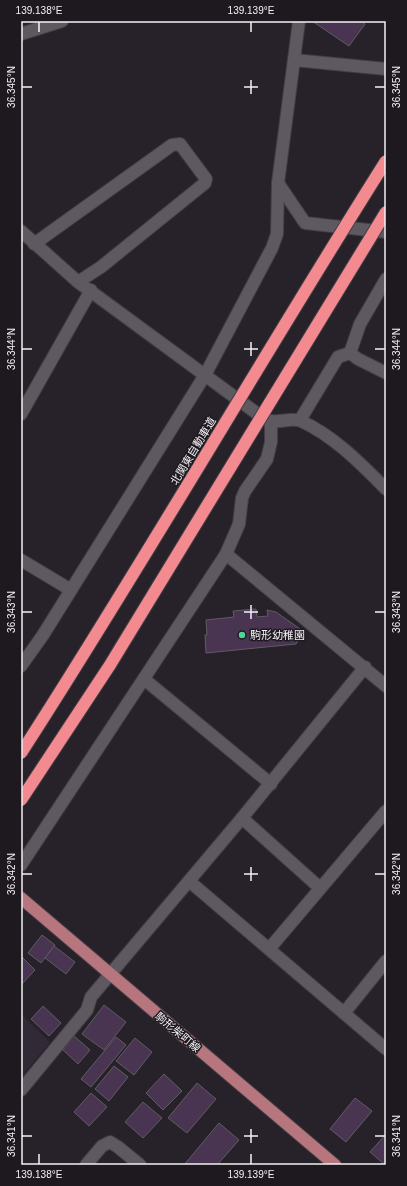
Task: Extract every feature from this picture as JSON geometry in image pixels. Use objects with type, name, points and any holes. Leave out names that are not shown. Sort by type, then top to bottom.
[{"type":"highway","name":"北関東自動車道","points":[[21,753],[90,646],[330,250],[386,161]]},
{"type":"highway","points":[[21,800],[110,665],[386,212]]},
{"type":"main road","name":"駒形柴町線","points":[[21,898],[335,1165]]},
{"type":"street","points":[[21,34],[62,21]]},
{"type":"street","points":[[21,666],[43,635],[205,375],[275,241],[278,234],[278,183],[299,21]]},
{"type":"street","points":[[294,60],[386,69]]},
{"type":"street","points":[[34,244],[172,146],[180,144],[201,170],[206,179],[205,183],[101,267],[78,282]]},
{"type":"street","points":[[278,183],[305,223],[386,232]]},
{"type":"street","points":[[21,231],[78,282],[91,290],[131,322],[271,422],[300,420],[333,440],[386,489]]},
{"type":"street","points":[[350,353],[360,324],[386,279]]},
{"type":"street","points":[[21,414],[26,395],[91,290]]},
{"type":"street","points":[[350,353],[358,359],[386,373]]},
{"type":"street","points":[[300,420],[338,357],[350,353]]},
{"type":"street","points":[[21,865],[226,554],[240,524],[242,498],[245,491],[267,459],[271,442],[271,422]]},
{"type":"street","points":[[226,554],[365,667],[386,686]]},
{"type":"street","points":[[21,560],[71,590]]},
{"type":"street","points":[[21,1090],[87,1010],[91,997],[271,784],[365,667]]},
{"type":"street","points":[[144,679],[271,784]]},
{"type":"street","points":[[269,949],[386,811]]},
{"type":"street","points":[[242,818],[320,888]]},
{"type":"street","points":[[189,881],[386,1049]]},
{"type":"street","points":[[344,1013],[386,961]]},
{"type":"street","points":[[86,1165],[102,1146],[110,1142],[140,1165]]},
{"type":"shaded area","points":[[21,1014],[50,1042],[21,1077]]},
{"type":"building","points":[[312,21],[361,21],[365,24],[349,46]]},
{"type":"building","points":[[256,609],[257,617],[268,616],[267,610],[276,612],[303,631],[296,644],[206,653],[206,620],[234,617],[233,611]]},
{"type":"building","points":[[42,935],[55,945],[41,963],[28,953]]},
{"type":"building","points":[[54,946],[75,962],[66,974],[45,958]]},
{"type":"building","points":[[21,956],[35,970],[21,985]]},
{"type":"building","points":[[104,1005],[126,1022],[104,1050],[82,1034]]},
{"type":"building","points":[[43,1006],[61,1023],[49,1036],[31,1019]]},
{"type":"building","points":[[74,1036],[90,1050],[78,1064],[63,1050]]},
{"type":"building","points":[[116,1037],[126,1045],[91,1087],[81,1079]]},
{"type":"building","points":[[135,1038],[152,1052],[134,1075],[116,1061]]},
{"type":"building","points":[[114,1066],[128,1077],[109,1101],[95,1089]]},
{"type":"building","points":[[164,1074],[182,1091],[163,1110],[146,1093]]},
{"type":"building","points":[[197,1083],[216,1099],[187,1133],[168,1118]]},
{"type":"building","points":[[91,1093],[107,1107],[89,1126],[74,1112]]},
{"type":"building","points":[[355,1098],[372,1111],[346,1142],[330,1129]]},
{"type":"building","points":[[143,1102],[162,1118],[143,1138],[125,1122]]},
{"type":"building","points":[[219,1123],[239,1140],[217,1165],[184,1165]]},
{"type":"building","points":[[386,1134],[386,1165],[385,1165],[370,1152]]},
{"type":"place","name":"駒形幼稚園","points":[[242,635]]}]
